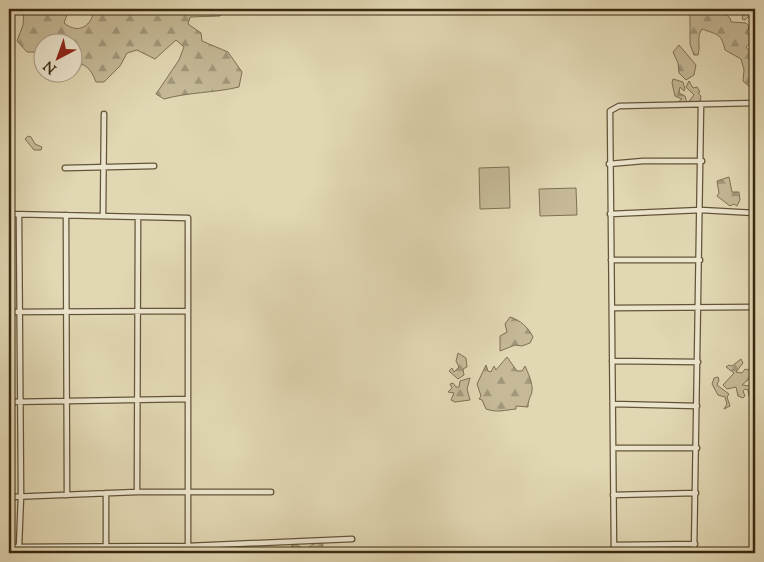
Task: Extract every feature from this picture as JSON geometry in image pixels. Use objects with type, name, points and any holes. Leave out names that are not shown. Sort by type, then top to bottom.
[{"type":"street","points":[[9,84],[11,9]]},
{"type":"street","points":[[614,553],[610,111],[619,106],[755,103]]},
{"type":"street","points":[[694,553],[702,104]]},
{"type":"street","points":[[103,216],[105,167],[104,114]]},
{"type":"street","points":[[9,125],[11,553]]},
{"type":"street","points":[[609,164],[643,160],[702,161]]},
{"type":"street","points":[[65,168],[154,166]]},
{"type":"street","points":[[610,214],[701,210],[755,213]]},
{"type":"street","points":[[10,214],[188,218],[188,553]]},
{"type":"street","points":[[19,215],[21,496],[19,547]]},
{"type":"street","points":[[66,216],[67,495]]},
{"type":"street","points":[[137,492],[139,399],[138,217]]},
{"type":"street","points":[[611,260],[700,260]]},
{"type":"street","points":[[612,308],[755,307]]},
{"type":"street","points":[[10,312],[188,311]]},
{"type":"street","points":[[612,361],[698,362]]},
{"type":"street","points":[[10,402],[188,399]]},
{"type":"street","points":[[613,404],[698,406]]},
{"type":"street","points":[[613,448],[697,448]]},
{"type":"street","points":[[10,497],[137,492],[271,492]]},
{"type":"street","points":[[106,493],[106,553]]},
{"type":"street","points":[[613,495],[696,493]]},
{"type":"street","points":[[10,547],[188,546],[352,539]]},
{"type":"street","points":[[614,546],[695,544]]},
{"type":"green space","points":[[24,9],[69,9],[64,23],[70,27],[80,28],[84,27],[91,20],[94,9],[225,9],[220,16],[190,17],[188,24],[201,33],[202,41],[228,52],[242,72],[239,87],[164,99],[156,94],[179,60],[184,47],[176,40],[155,59],[137,50],[127,53],[120,66],[104,82],[96,82],[88,68],[82,64],[82,32],[32,32],[32,52],[27,52],[17,41],[23,25]]},
{"type":"green space","points":[[690,9],[703,9],[704,12],[721,10],[730,18],[731,22],[746,23],[749,26],[747,34],[755,36],[755,46],[749,44],[746,47],[748,50],[755,49],[755,83],[752,89],[743,81],[744,70],[741,59],[725,50],[722,40],[718,35],[702,29],[699,35],[698,55],[694,55],[690,44]]},
{"type":"green space","points":[[744,9],[755,9],[755,14],[751,14],[745,20],[742,19]]},
{"type":"green space","points":[[679,45],[696,65],[694,75],[686,80],[679,73],[678,63],[673,52]]},
{"type":"green space","points":[[673,79],[683,82],[685,89],[684,91],[680,87],[679,93],[685,96],[687,103],[678,102],[682,99],[675,96]]},
{"type":"green space","points":[[689,81],[693,88],[697,87],[700,92],[698,93],[701,96],[700,102],[689,101],[694,95],[686,87]]},
{"type":"green space","points":[[28,136],[31,137],[35,144],[42,147],[41,150],[34,150],[25,139]]},
{"type":"green space","points":[[509,167],[510,208],[480,209],[479,168]]},
{"type":"green space","points":[[729,177],[732,192],[739,192],[740,200],[737,206],[734,204],[730,206],[717,196],[719,193],[717,181]]},
{"type":"green space","points":[[576,188],[577,215],[540,216],[539,189]]},
{"type":"green space","points":[[510,317],[523,324],[533,337],[530,343],[522,346],[515,345],[500,351],[500,336],[507,332],[505,324]]},
{"type":"green space","points":[[458,353],[466,358],[467,367],[463,369],[464,375],[458,379],[449,371],[452,368],[454,372],[459,367],[456,361]]},
{"type":"green space","points":[[507,357],[517,371],[522,371],[525,366],[532,388],[528,407],[516,406],[516,409],[501,411],[486,409],[482,400],[479,399],[481,396],[477,384],[486,365],[488,371],[491,372],[494,366],[496,370]]},
{"type":"green space","points":[[741,359],[743,363],[736,372],[742,373],[745,369],[749,370],[751,377],[742,385],[751,386],[754,391],[749,396],[748,390],[745,389],[743,391],[745,396],[743,398],[738,396],[736,387],[727,389],[723,385],[734,373],[726,367],[732,366]]},
{"type":"green space","points":[[718,377],[717,385],[729,394],[727,397],[730,406],[724,409],[727,404],[725,397],[718,395],[712,384],[714,378]]},
{"type":"green space","points":[[470,378],[467,389],[470,400],[455,402],[451,400],[454,393],[448,392],[452,388],[450,384],[453,383],[456,387],[459,387],[460,381]]},
{"type":"green space","points":[[321,541],[323,544],[320,553],[296,553],[291,546],[296,544],[306,548]]}]
